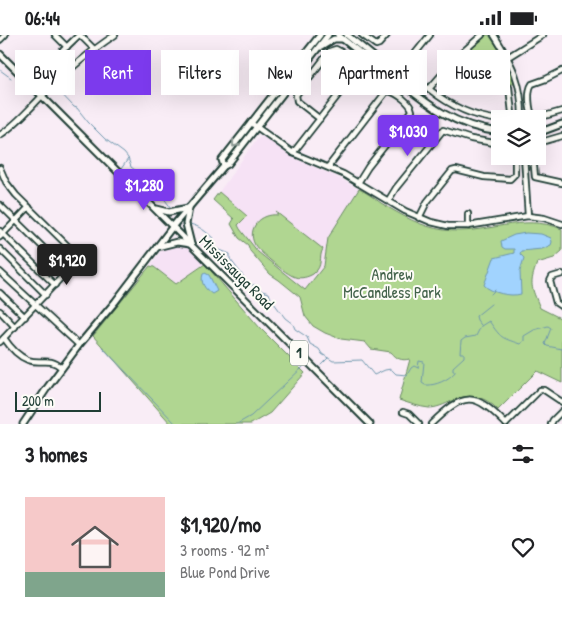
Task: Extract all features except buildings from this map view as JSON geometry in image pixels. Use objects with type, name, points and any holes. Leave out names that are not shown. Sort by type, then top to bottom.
[{"type":"main road","points":[[224,166],[222,160],[319,35]]},
{"type":"main road","points":[[23,424],[79,345],[173,226],[224,166],[228,164],[328,35]]},
{"type":"main road","points":[[338,35],[349,38],[378,61],[380,66],[445,115],[470,126],[491,130]]},
{"type":"main road","points":[[314,52],[334,39],[349,38]]},
{"type":"main road","name":"Mississauga Road","points":[[0,54],[370,424]]},
{"type":"main road","points":[[546,130],[562,124]]},
{"type":"main road","points":[[157,209],[169,212],[189,208]]},
{"type":"main road","points":[[156,247],[177,242],[191,244],[186,224],[189,208]]},
{"type":"street","points":[[0,40],[5,35]]},
{"type":"street","points":[[55,35],[67,47]]},
{"type":"street","points":[[63,50],[79,35],[94,49]]},
{"type":"street","points":[[0,135],[14,126],[42,96],[94,49],[115,35]]},
{"type":"street","points":[[362,35],[376,45],[387,35]]},
{"type":"street","points":[[430,35],[405,66],[407,72],[448,103],[463,111],[491,118]]},
{"type":"street","points":[[465,50],[482,35]]},
{"type":"street","points":[[494,35],[504,50]]},
{"type":"street","points":[[510,56],[543,35]]},
{"type":"street","points":[[293,153],[320,119],[358,70],[356,64],[336,49],[330,51],[296,95],[297,101],[320,119]]},
{"type":"street","points":[[510,62],[518,82],[521,110]]},
{"type":"street","points":[[562,71],[532,83],[529,88],[532,116],[538,118],[562,111]]},
{"type":"street","points":[[429,89],[437,80]]},
{"type":"street","points":[[328,167],[386,92],[393,92],[410,105],[412,111],[368,167],[358,183]]},
{"type":"street","points":[[510,95],[512,110]]},
{"type":"street","points":[[251,123],[293,153],[328,167],[419,218],[442,225],[468,226],[528,216],[544,218],[562,224]]},
{"type":"street","points":[[388,201],[396,188],[442,130],[471,139],[491,142]]},
{"type":"street","points":[[546,141],[562,136]]},
{"type":"street","points":[[419,218],[427,202],[452,171],[456,170],[484,177],[510,179],[516,174],[516,165]]},
{"type":"street","points":[[525,165],[528,216]]},
{"type":"street","points":[[534,165],[536,177],[562,183]]},
{"type":"street","points":[[0,168],[6,182],[16,195],[78,256],[76,262],[2,340],[24,358],[32,361],[51,361],[62,368]]},
{"type":"street","points":[[0,184],[6,182]]},
{"type":"street","points":[[0,205],[67,271]]},
{"type":"street","points":[[29,207],[1,234],[55,285]]},
{"type":"street","points":[[468,214],[468,226]]},
{"type":"street","points":[[0,249],[46,295]]},
{"type":"street","points":[[0,272],[79,345]]},
{"type":"street","points":[[562,274],[552,277],[550,281],[556,303],[562,307]]},
{"type":"street","points":[[0,293],[25,317]]},
{"type":"street","points":[[1,313],[15,327]]},
{"type":"street","points":[[431,424],[449,407],[463,401],[472,400],[485,404],[506,424],[540,390],[544,390],[562,402]]},
{"type":"street","points":[[551,424],[562,411]]},
{"type":"street","points":[[403,413],[409,414],[419,424]]},
{"type":"shaded area","points":[[262,136],[293,158],[333,175],[359,189],[328,238],[324,266],[305,290],[258,252],[238,225],[246,216],[219,192],[256,140]]},
{"type":"shaded area","points":[[168,242],[181,242],[205,264],[176,284],[150,266]]},
{"type":"green space","points":[[485,35],[489,35],[499,50],[468,50]]},
{"type":"green space","points":[[510,72],[514,83],[510,83]]},
{"type":"green space","name":"Andrew McCandless Park","points":[[359,189],[404,216],[419,223],[444,230],[474,230],[518,223],[547,224],[562,229],[562,251],[554,258],[537,263],[532,286],[540,308],[562,319],[562,383],[537,371],[498,410],[488,401],[471,396],[458,398],[441,406],[429,408],[399,400],[410,359],[399,359],[391,352],[371,349],[365,342],[341,339],[313,326],[305,316],[300,297],[270,274],[250,251],[248,245],[239,238],[231,224],[234,219],[213,200],[219,192],[247,216],[238,225],[258,252],[305,290],[324,266],[328,238]]},
{"type":"green space","points":[[276,212],[323,249],[320,265],[313,274],[302,278],[291,275],[267,257],[255,245],[252,233],[257,223],[266,216],[278,215]]},
{"type":"green space","points":[[205,264],[260,328],[305,373],[270,413],[251,424],[171,424],[93,336],[150,266],[176,284]]},
{"type":"water","points":[[526,233],[541,234],[551,238],[552,242],[551,245],[542,249],[521,251],[520,254],[524,258],[520,271],[521,294],[501,294],[487,288],[484,285],[494,258],[514,253],[514,249],[502,247],[501,241],[514,235]]},
{"type":"water","points":[[205,273],[209,275],[217,291],[212,294],[205,288],[203,283],[202,277]]},
{"type":"waterway","points":[[0,70],[11,78]]},
{"type":"waterway","points":[[63,95],[105,139],[124,153],[131,167],[139,173],[144,183],[163,197],[171,208]]},
{"type":"waterway","points":[[121,169],[128,159]]},
{"type":"waterway","points":[[190,224],[205,231],[213,238],[207,245],[230,254],[230,259],[250,285],[255,285],[262,291],[269,293],[271,299],[285,318],[293,324],[295,329],[307,337],[310,344],[319,349],[322,354],[333,361],[362,360],[374,375],[391,369],[396,374],[407,375],[414,366],[418,368],[419,361],[424,362],[422,383],[429,385],[442,382],[456,371],[453,371],[453,367],[464,357],[464,353],[460,353],[461,341],[465,338],[476,336],[481,326],[489,321],[502,337],[520,344],[524,341],[524,336],[534,330],[548,326],[551,328],[545,344],[562,349]]},
{"type":"waterway","points":[[491,294],[495,290]]},
{"type":"waterway","points":[[481,325],[476,316],[491,304]]},
{"type":"waterway","points":[[102,347],[176,424]]},
{"type":"waterway","points":[[321,365],[328,358]]},
{"type":"waterway","points":[[237,424],[251,416],[304,366]]}]
